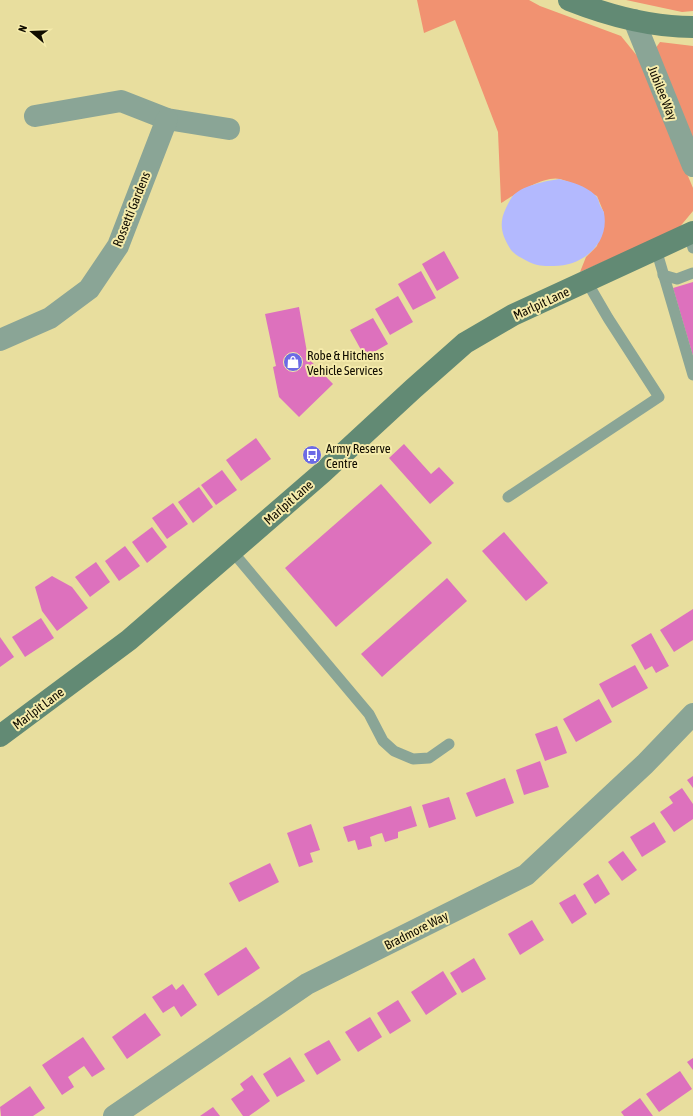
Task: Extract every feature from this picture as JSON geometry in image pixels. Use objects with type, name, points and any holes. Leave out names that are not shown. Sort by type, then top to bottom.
[{"type":"main road","points":[[569,0],[587,7],[634,20],[679,27],[693,27]]},
{"type":"main road","name":"Marlpit Lane","points":[[0,736],[129,640],[322,473],[465,342],[514,315],[656,249],[692,238]]},
{"type":"street","name":"Jubilee Way","points":[[634,20],[693,166]]},
{"type":"street","points":[[35,116],[121,101],[167,118],[229,129]]},
{"type":"street","name":"Rossetti Gardens","points":[[0,340],[50,318],[89,289],[118,246],[167,118]]},
{"type":"street","name":"Bradmore Way","points":[[114,1116],[307,984],[526,875],[645,764],[693,714]]},
{"type":"lane","points":[[656,249],[693,375]]},
{"type":"lane","points":[[663,275],[677,279],[693,273]]},
{"type":"lane","points":[[508,497],[659,396],[608,318],[587,282]]},
{"type":"lane","points":[[232,551],[369,714],[383,742],[394,751],[413,759],[428,758],[449,744]]},
{"type":"shaded area","points":[[417,0],[529,0],[540,6],[621,36],[638,57],[693,188],[693,211],[678,229],[580,272],[586,257],[597,246],[604,213],[597,196],[569,182],[560,179],[553,179],[529,186],[501,203],[498,132],[455,20],[424,33]]},
{"type":"shaded area","points":[[626,0],[693,0],[693,11],[682,12]]},
{"type":"shaded area","points":[[660,42],[693,46],[693,147],[655,49]]},
{"type":"water","points":[[559,179],[583,187],[597,197],[600,206],[604,211],[605,225],[598,244],[583,258],[573,263],[563,265],[543,266],[519,257],[511,250],[503,235],[502,219],[512,197],[516,193],[527,187]]},
{"type":"building","points":[[444,251],[459,278],[437,291],[422,264]]},
{"type":"building","points":[[421,271],[436,298],[413,310],[398,284]]},
{"type":"building","points":[[693,282],[693,356],[673,288]]},
{"type":"building","points":[[398,296],[413,322],[390,335],[375,309]]},
{"type":"building","name":"Robe & Hitchens Vehicle Services","points":[[299,307],[308,358],[333,384],[299,417],[279,397],[273,367],[276,366],[265,314]]},
{"type":"building","points":[[373,318],[388,344],[365,357],[350,330]]},
{"type":"building","points":[[256,438],[271,459],[241,481],[226,460]]},
{"type":"building","points":[[404,444],[431,474],[439,467],[454,483],[430,504],[389,458]]},
{"type":"building","points":[[222,470],[237,490],[216,505],[201,485]]},
{"type":"building","points":[[381,484],[432,543],[336,627],[285,568]]},
{"type":"building","points":[[199,487],[213,507],[193,523],[178,502]]},
{"type":"building","points":[[173,503],[188,524],[167,539],[152,518]]},
{"type":"building","points":[[152,527],[167,547],[147,563],[132,542]]},
{"type":"building","points":[[504,532],[548,583],[526,601],[482,551]]},
{"type":"building","points":[[125,546],[140,566],[119,581],[105,561]]},
{"type":"building","points":[[96,562],[110,582],[90,597],[75,577]]},
{"type":"building","points":[[52,576],[72,587],[88,608],[57,631],[42,611],[35,587]]},
{"type":"building","points":[[447,578],[467,601],[382,677],[361,654]]},
{"type":"building","points":[[693,609],[693,640],[674,652],[660,630]]},
{"type":"building","points":[[41,618],[54,638],[25,657],[12,637]]},
{"type":"building","points":[[651,633],[669,666],[656,673],[652,666],[645,670],[631,645]]},
{"type":"building","points":[[0,637],[14,657],[0,667]]},
{"type":"building","points":[[635,665],[648,688],[612,708],[599,684]]},
{"type":"building","points":[[599,699],[612,722],[576,742],[563,719]]},
{"type":"building","points":[[557,726],[567,753],[545,761],[535,734]]},
{"type":"building","points":[[540,761],[549,787],[524,795],[516,770]]},
{"type":"building","points":[[693,776],[693,788],[687,780]]},
{"type":"building","points":[[505,778],[514,803],[476,817],[466,793]]},
{"type":"building","points":[[682,788],[693,804],[693,819],[674,832],[660,812],[673,803],[669,797]]},
{"type":"building","points":[[449,797],[456,819],[429,828],[422,805]]},
{"type":"building","points":[[411,806],[417,826],[398,832],[398,838],[385,842],[382,833],[378,834],[370,837],[372,846],[358,850],[355,840],[348,842],[343,827]]},
{"type":"building","points":[[654,822],[666,842],[642,857],[630,837]]},
{"type":"building","points":[[311,824],[320,850],[310,853],[313,862],[299,867],[287,833]]},
{"type":"building","points":[[623,851],[637,870],[622,881],[608,862]]},
{"type":"building","points":[[270,863],[279,882],[239,902],[229,883]]},
{"type":"building","points":[[598,874],[610,894],[595,904],[583,884]]},
{"type":"building","points":[[575,894],[587,914],[572,924],[559,903]]},
{"type":"building","points":[[532,920],[544,940],[520,955],[508,934]]},
{"type":"building","points":[[246,947],[260,968],[218,996],[204,974]]},
{"type":"building","points":[[474,958],[486,979],[462,993],[450,973]]},
{"type":"building","points":[[443,971],[457,994],[426,1015],[411,992]]},
{"type":"building","points":[[172,984],[176,990],[183,984],[197,1005],[181,1017],[174,1006],[163,1013],[152,997]]},
{"type":"building","points":[[398,1000],[411,1021],[390,1034],[377,1013]]},
{"type":"building","points":[[145,1013],[161,1035],[127,1059],[112,1037]]},
{"type":"building","points":[[370,1017],[382,1037],[358,1052],[345,1032]]},
{"type":"building","points":[[83,1037],[105,1069],[92,1077],[84,1066],[68,1077],[74,1087],[62,1095],[42,1065]]},
{"type":"building","points":[[329,1040],[341,1060],[317,1075],[304,1054]]},
{"type":"building","points":[[290,1057],[305,1081],[277,1097],[263,1074]]},
{"type":"building","points":[[693,1058],[693,1070],[687,1062]]},
{"type":"building","points":[[680,1071],[692,1089],[659,1112],[646,1094]]},
{"type":"building","points":[[252,1075],[270,1101],[249,1116],[243,1116],[231,1099],[244,1090],[240,1084]]},
{"type":"building","points":[[30,1086],[45,1108],[33,1116],[1,1116],[0,1107]]},
{"type":"building","points":[[640,1098],[653,1116],[624,1116],[621,1112]]},
{"type":"building","points":[[213,1107],[220,1116],[200,1116]]},
{"type":"place","name":"Robe & Hitchens Vehicle Services","points":[[293,362]]},
{"type":"place","name":"Army Reserve Centre","points":[[312,455]]}]
